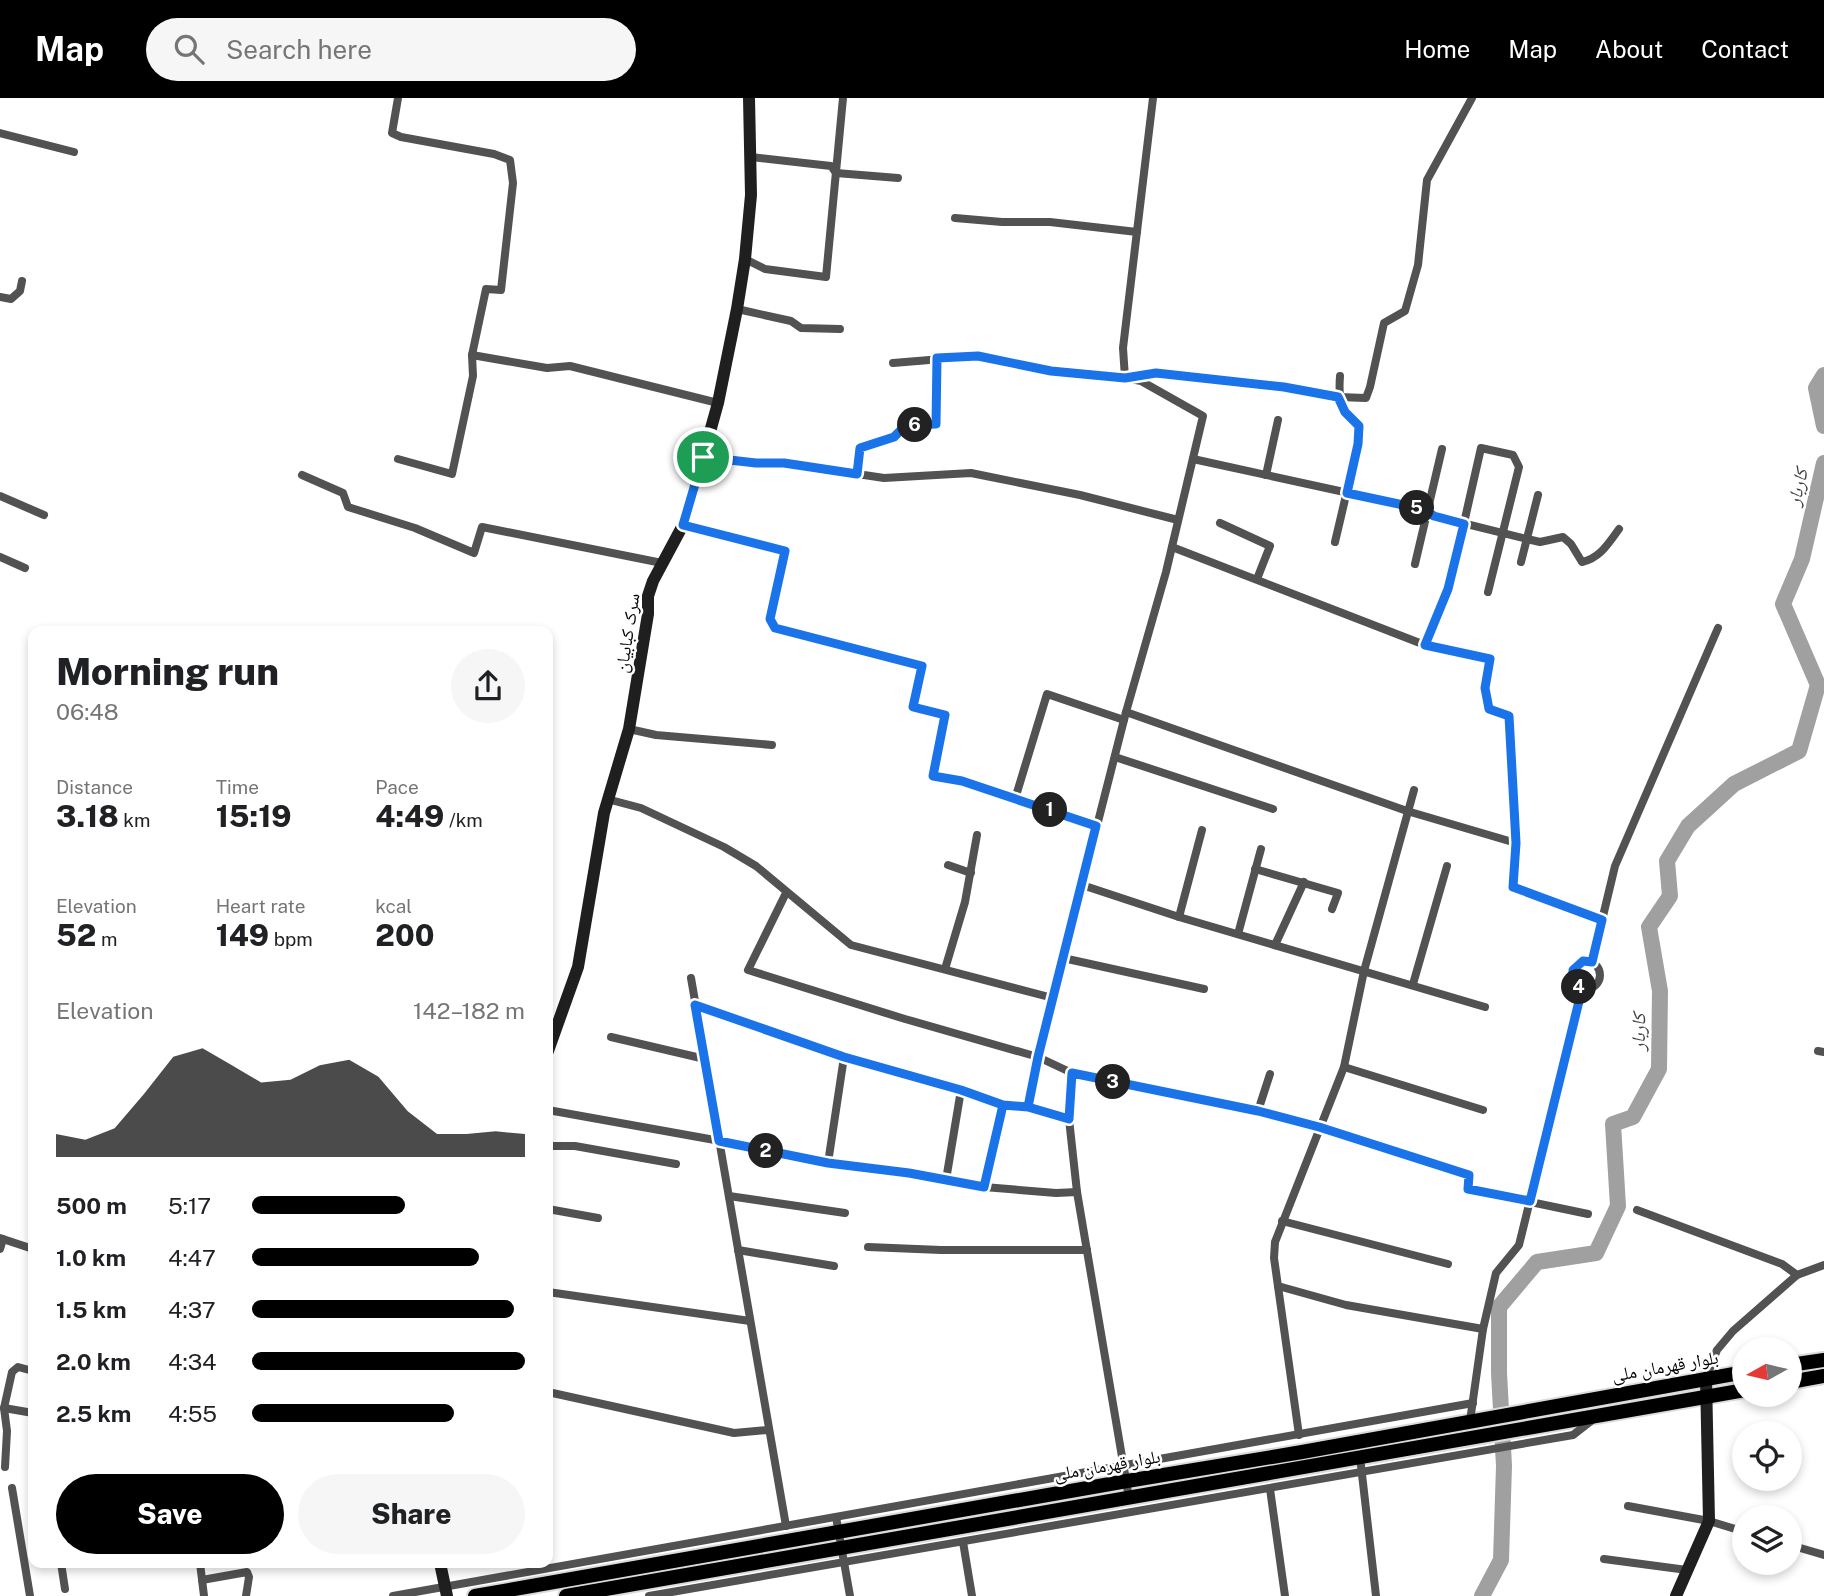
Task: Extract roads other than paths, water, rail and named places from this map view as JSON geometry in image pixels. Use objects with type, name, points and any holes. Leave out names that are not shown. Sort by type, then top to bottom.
[{"type":"highway","points":[[1802,1363],[1824,1360]]},
{"type":"highway","name":"بلوار قهرمان ملی","points":[[475,1596],[837,1525],[1126,1474],[1302,1452],[1732,1374]]},
{"type":"highway","points":[[1802,1380],[1824,1376]]},
{"type":"highway","name":"بلوار قهرمان ملی","points":[[566,1596],[842,1555],[1129,1498],[1361,1465],[1475,1437],[1522,1436],[1598,1416],[1732,1392]]},
{"type":"street","points":[[398,98],[392,133],[401,137],[494,154],[510,160],[513,183],[501,290],[486,289],[472,355],[473,376],[452,474],[398,460]]},
{"type":"street","name":"سرک کبابیان","points":[[553,1037],[578,967],[607,799],[629,729],[648,614],[648,596],[683,525],[718,403],[745,259],[751,195],[750,98]]},
{"type":"street","points":[[745,259],[765,269],[826,277],[843,98]]},
{"type":"street","points":[[1125,378],[1123,348],[1153,98]]},
{"type":"street","points":[[1125,378],[1156,373],[1284,387],[1338,397],[1366,398],[1384,323],[1405,312],[1418,265],[1427,180],[1472,98]]},
{"type":"street","points":[[0,133],[74,152]]},
{"type":"street","points":[[751,157],[831,166],[835,173]]},
{"type":"street","points":[[835,173],[898,178]]},
{"type":"street","points":[[955,218],[1050,222],[1137,232]]},
{"type":"street","points":[[0,297],[11,299],[20,291],[22,281]]},
{"type":"street","points":[[737,309],[791,321],[801,328],[840,329]]},
{"type":"street","points":[[472,355],[547,368],[570,366],[718,403]]},
{"type":"street","points":[[893,363],[978,356],[1051,371],[1125,378],[1141,381],[1203,416],[1172,547],[1096,826],[1028,1107]]},
{"type":"street","points":[[857,474],[860,448],[894,437],[906,425],[936,424],[937,358]]},
{"type":"street","points":[[1335,542],[1358,444],[1359,426],[1345,412],[1338,397],[1340,376]]},
{"type":"street","points":[[1266,475],[1278,419]]},
{"type":"street","points":[[1425,645],[1448,589],[1481,448],[1513,455],[1519,467],[1488,593]]},
{"type":"street","points":[[1415,564],[1441,449]]},
{"type":"street","points":[[703,457],[784,463],[884,478],[971,473],[1080,495],[1178,520]]},
{"type":"street","points":[[1193,459],[1427,512],[1527,539],[1540,541],[1563,537],[1571,544],[1581,562],[1591,560],[1602,552],[1619,529]]},
{"type":"street","points":[[302,475],[343,493],[348,507],[415,528],[474,553],[482,527],[662,563]]},
{"type":"street","points":[[1521,562],[1538,495]]},
{"type":"street","points":[[0,496],[44,515]]},
{"type":"street","points":[[1220,523],[1270,547],[1257,579]]},
{"type":"street","points":[[683,525],[785,551],[770,619],[775,628],[922,666],[913,707],[945,715],[933,776],[962,781],[1096,826]]},
{"type":"street","points":[[1172,547],[1425,645],[1490,659],[1485,688],[1489,709],[1509,716],[1516,843],[1513,887],[1602,920]]},
{"type":"street","points":[[0,556],[25,568]]},
{"type":"street","points":[[1592,962],[1615,866],[1718,628]]},
{"type":"street","points":[[1015,799],[1047,694],[1125,716],[1407,811],[1516,843]]},
{"type":"street","points":[[629,729],[656,735],[772,745]]},
{"type":"street","points":[[1115,757],[1273,809]]},
{"type":"street","points":[[1299,1435],[1278,1286],[1275,1242],[1344,1067],[1364,971],[1414,790]]},
{"type":"street","points":[[607,799],[641,808],[724,847],[756,866],[851,945],[1053,998]]},
{"type":"street","points":[[1179,917],[1202,830]]},
{"type":"street","points":[[945,969],[971,873],[977,835]]},
{"type":"street","points":[[1238,934],[1261,849]]},
{"type":"street","points":[[948,865],[971,873]]},
{"type":"street","points":[[1413,984],[1447,866]]},
{"type":"street","points":[[1255,869],[1338,893],[1332,909]]},
{"type":"street","points":[[1275,945],[1304,882]]},
{"type":"street","points":[[1082,886],[1485,1007]]},
{"type":"street","points":[[786,893],[748,970],[1038,1057],[1072,1073],[1258,1111],[1319,1127],[1469,1175],[1468,1189],[1588,1214]]},
{"type":"street","points":[[1063,958],[1204,989]]},
{"type":"street","points":[[1583,961],[1592,962],[1599,968],[1600,978],[1595,986],[1582,989],[1573,979],[1573,970],[1583,961]]},
{"type":"street","points":[[691,978],[786,1526]]},
{"type":"street","points":[[1475,1421],[1473,1403],[1483,1329],[1496,1273],[1519,1245],[1582,989]]},
{"type":"street","points":[[695,1005],[844,1057],[961,1090],[1003,1105],[1028,1107],[1069,1119]]},
{"type":"street","points":[[611,1037],[705,1059]]},
{"type":"street","points":[[828,1163],[844,1057]]},
{"type":"street","points":[[1344,1067],[1483,1110]]},
{"type":"street","points":[[1072,1073],[1069,1119],[1077,1192],[1129,1498]]},
{"type":"street","points":[[1258,1111],[1270,1074]]},
{"type":"street","points":[[946,1180],[961,1090]]},
{"type":"street","points":[[984,1187],[1003,1105]]},
{"type":"street","points":[[553,1111],[828,1163],[984,1187],[1056,1193],[1077,1192]]},
{"type":"street","points":[[553,1146],[575,1146],[676,1164]]},
{"type":"street","points":[[729,1196],[845,1213]]},
{"type":"street","points":[[553,1210],[598,1218]]},
{"type":"street","points":[[1637,1210],[1782,1264],[1797,1275]]},
{"type":"street","points":[[1282,1221],[1448,1264]]},
{"type":"street","points":[[0,1249],[1,1238],[28,1247]]},
{"type":"street","points":[[868,1247],[1087,1250]]},
{"type":"street","points":[[738,1250],[834,1266]]},
{"type":"street","points":[[1676,1596],[1709,1521],[1706,1378],[1717,1350],[1733,1331],[1797,1275],[1824,1265]]},
{"type":"street","points":[[1278,1286],[1346,1304],[1483,1329]]},
{"type":"street","points":[[553,1293],[750,1321]]},
{"type":"street","points":[[5,1467],[7,1431],[4,1408],[14,1369],[18,1367],[28,1370]]},
{"type":"street","points":[[553,1393],[734,1433],[768,1430]]},
{"type":"street","points":[[1126,1474],[1299,1435],[1473,1403]]},
{"type":"street","points":[[4,1408],[28,1412]]},
{"type":"street","points":[[649,1596],[842,1555],[963,1542],[1270,1489],[1361,1465],[1488,1449],[1522,1436]]},
{"type":"street","points":[[1361,1465],[1376,1596]]},
{"type":"street","points":[[12,1488],[30,1596]]},
{"type":"street","points":[[1270,1489],[1285,1596]]},
{"type":"street","points":[[1628,1506],[1709,1521],[1732,1528]]},
{"type":"street","points":[[393,1596],[446,1591],[786,1526],[837,1525],[850,1596]]},
{"type":"street","points":[[963,1542],[972,1596]]},
{"type":"street","points":[[1802,1549],[1824,1555]]},
{"type":"street","points":[[23,1558],[28,1558]]},
{"type":"street","points":[[1605,1559],[1687,1570]]},
{"type":"street","points":[[62,1568],[65,1589]]},
{"type":"street","points":[[201,1568],[204,1596]]},
{"type":"street","points":[[242,1568],[243,1573]]},
{"type":"street","points":[[441,1568],[446,1591]]},
{"type":"street","points":[[202,1580],[249,1574],[246,1596]]},
{"type":"waterway","name":"کاربار","points":[[1824,375],[1816,388],[1824,426]]},
{"type":"waterway","name":"کاربار","points":[[1482,1596],[1501,1560],[1504,1466],[1499,1307],[1537,1262],[1596,1253],[1618,1206],[1613,1124],[1633,1117],[1659,1069],[1660,991],[1649,927],[1670,896],[1667,861],[1688,826],[1734,784],[1799,751],[1818,685],[1783,604],[1802,559],[1824,463]]}]
